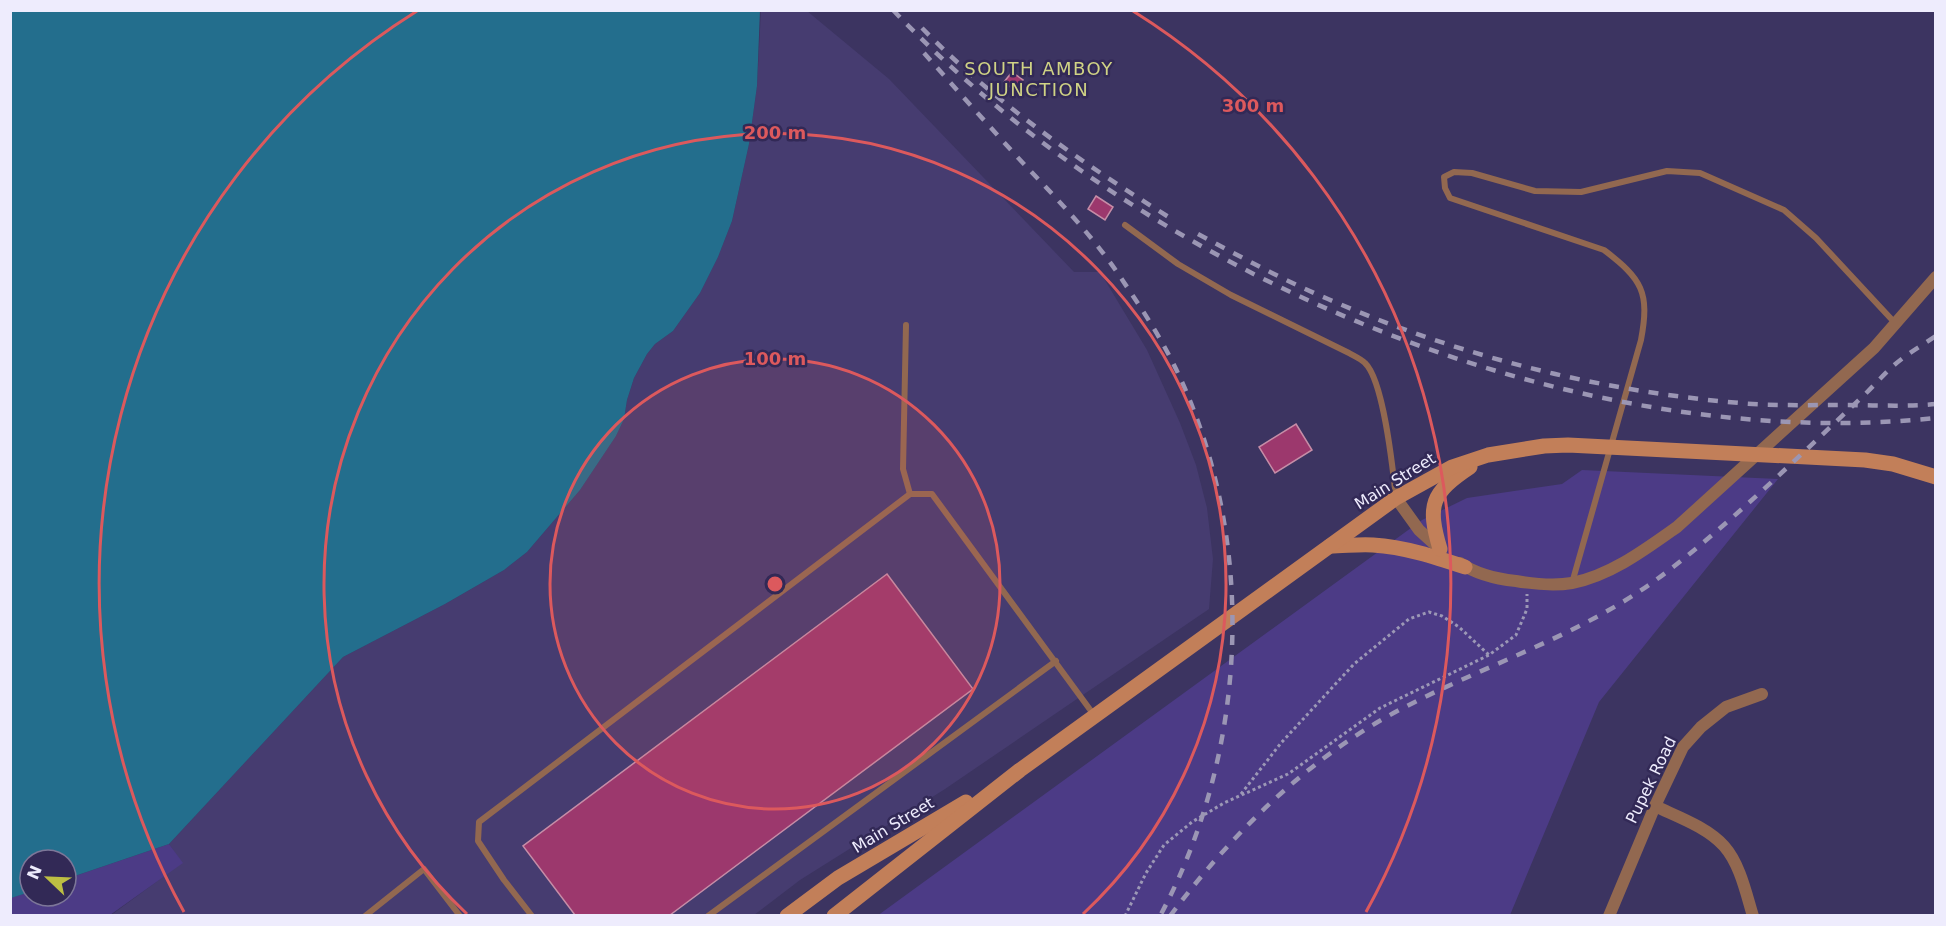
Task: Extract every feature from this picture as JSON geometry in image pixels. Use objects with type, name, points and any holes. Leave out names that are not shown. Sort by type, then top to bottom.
[{"type":"main road","name":"Main Street","points":[[834,915],[1020,770],[1095,715],[1396,498],[1452,467],[1488,455],[1544,446],[1568,445],[1842,458],[1893,464],[1935,477]]},
{"type":"main road","points":[[1440,549],[1432,511],[1438,496],[1452,478],[1488,455]]},
{"type":"main road","points":[[1330,546],[1373,545],[1395,548],[1417,552],[1465,567]]},
{"type":"main road","name":"Main Street","points":[[787,915],[838,878],[1020,770]]},
{"type":"street","points":[[1396,498],[1419,530],[1465,567],[1496,578],[1527,583],[1572,583],[1599,574],[1627,560],[1677,527],[1874,348],[1935,277]]},
{"type":"street","name":"Pupek Road","points":[[1609,915],[1655,806],[1683,747],[1700,728],[1726,707],[1762,694]]},
{"type":"street","points":[[1655,806],[1708,833],[1724,847],[1737,867],[1753,915]]},
{"type":"lane","points":[[1572,583],[1641,340],[1645,314],[1641,285],[1621,263],[1604,250],[1450,198],[1445,188],[1444,177],[1454,172],[1472,173],[1535,191],[1581,192],[1667,171],[1700,173],[1784,210],[1816,238],[1896,323]]},
{"type":"lane","points":[[1125,225],[1178,264],[1231,295],[1349,353],[1366,364],[1375,378],[1389,441],[1396,498]]},
{"type":"lane","points":[[906,325],[903,469],[910,494]]},
{"type":"lane","points":[[532,915],[504,880],[478,841],[479,822],[910,494],[932,494],[1095,715]]},
{"type":"lane","points":[[708,915],[1056,661]]},
{"type":"lane","points":[[365,915],[424,869],[460,915]]},
{"type":"path","points":[[1125,915],[1146,873],[1164,845],[1203,814],[1288,774],[1380,708],[1489,655],[1516,635],[1527,609],[1527,583]]},
{"type":"path","points":[[1240,795],[1281,743],[1354,664],[1409,619],[1429,612],[1442,616],[1459,627],[1489,655]]},
{"type":"shaded area","points":[[761,11],[807,11],[889,79],[1074,272],[1100,272],[1147,350],[1196,465],[1207,508],[1213,559],[1209,609],[945,789],[800,880],[754,915],[110,916],[182,863],[169,844],[343,657],[445,604],[504,570],[527,552],[580,490],[616,436],[624,419],[634,378],[647,354],[655,344],[673,331],[700,293],[718,257],[732,221],[749,144],[757,86]]},
{"type":"shaded area","points":[[1582,470],[1778,479],[1599,702],[1510,915],[877,916],[1422,520],[1467,498],[1562,484]]},
{"type":"shaded area","points":[[169,844],[183,863],[110,915],[11,915],[10,898],[18,896],[18,908],[78,908],[78,875]]},
{"type":"water","points":[[760,10],[757,86],[749,144],[732,221],[718,257],[700,293],[673,331],[655,344],[647,354],[634,378],[624,419],[616,436],[580,490],[527,552],[504,570],[445,604],[343,657],[169,844],[78,875],[78,848],[18,848],[18,896],[11,898],[11,11]]},
{"type":"building","points":[[1012,72],[1023,80],[1015,91],[1004,82]]},
{"type":"building","points":[[1096,196],[1113,207],[1105,220],[1088,209]]},
{"type":"building","points":[[1296,424],[1312,450],[1275,473],[1259,447]]},
{"type":"building","points":[[887,574],[973,689],[670,915],[575,915],[523,846]]},
{"type":"railway","points":[[893,10],[995,105],[1110,190],[1237,265],[1371,327],[1511,375],[1654,407],[1796,422],[1936,418]]},
{"type":"railway","points":[[922,28],[950,56],[1042,132],[1175,221]]},
{"type":"railway","points":[[924,53],[1075,219],[1112,265],[1170,357],[1203,435],[1221,503],[1230,573],[1232,644],[1226,715],[1212,785],[1190,852],[1160,916]]},
{"type":"railway","points":[[1198,234],[1295,284],[1377,319],[1478,354],[1582,380],[1634,390],[1752,404],[1900,406],[1936,404]]},
{"type":"railway","points":[[1170,916],[1220,854],[1247,825],[1306,772],[1337,748],[1405,707],[1551,640],[1637,593],[1743,508],[1897,363],[1936,336]]},
{"type":"district","name":"SOUTH AMBOY JUNCTION","points":[[1039,78]]}]
